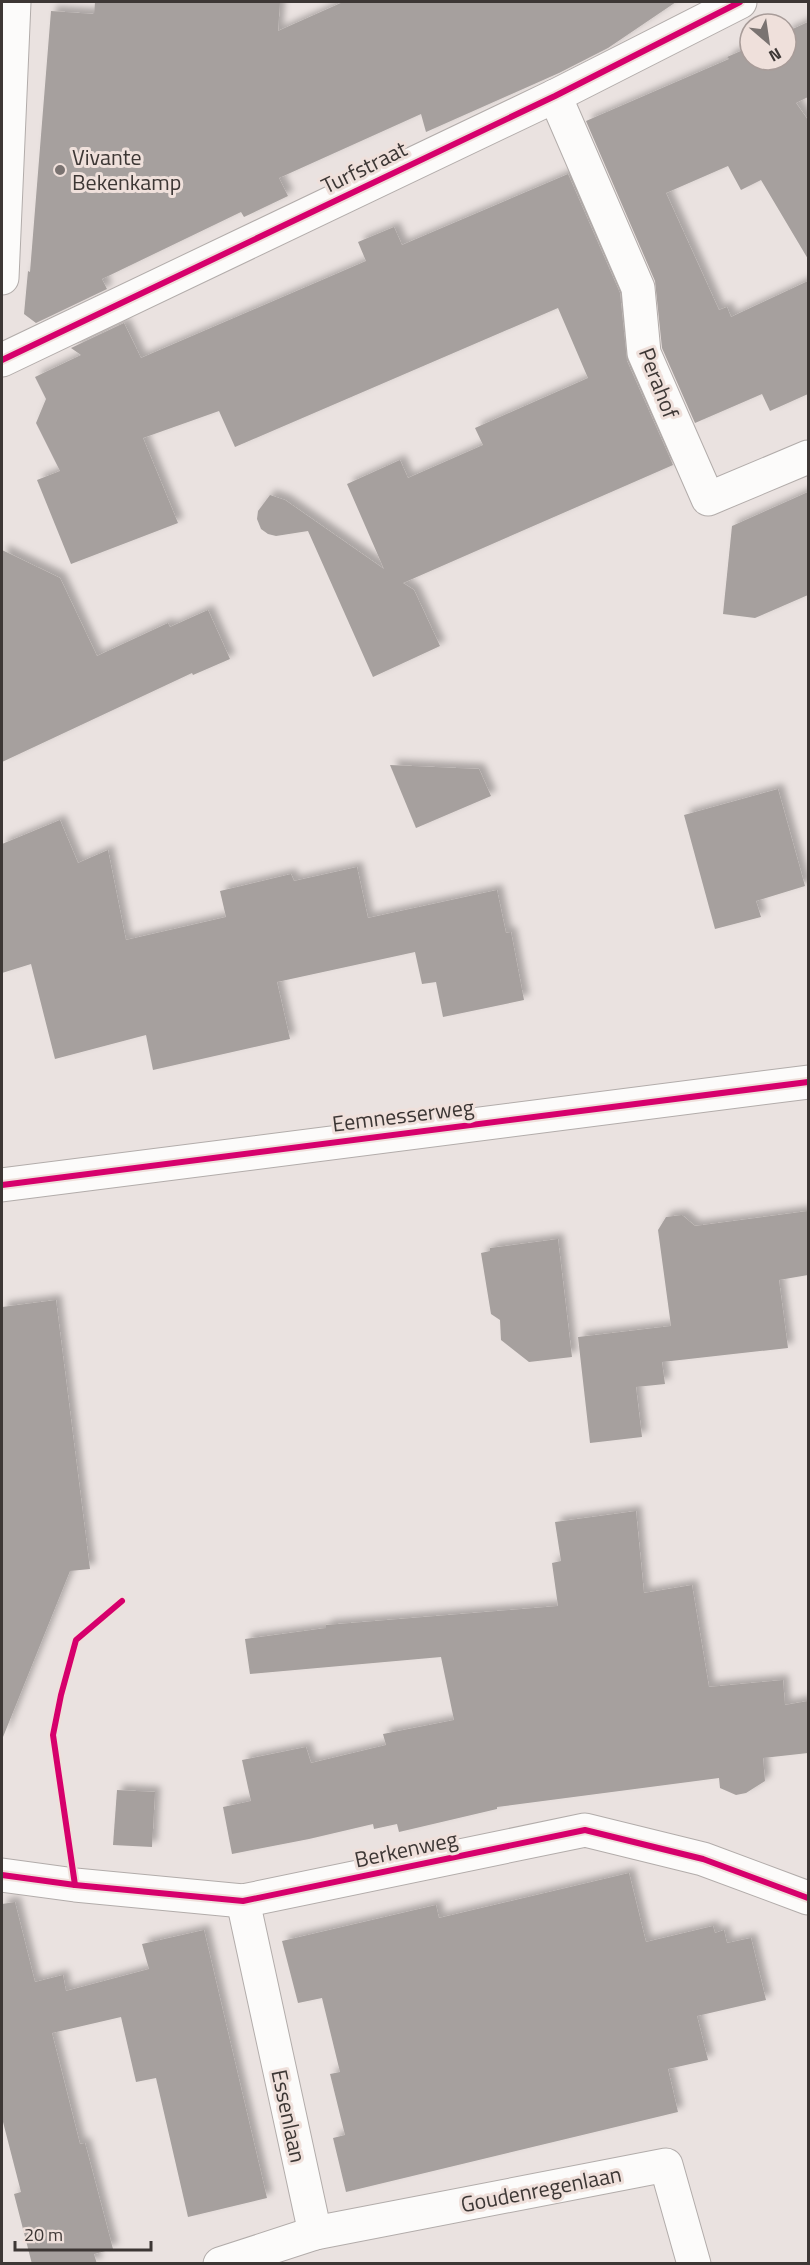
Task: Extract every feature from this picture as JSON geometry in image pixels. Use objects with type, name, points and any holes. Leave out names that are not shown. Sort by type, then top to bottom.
[{"type":"street","points":[[2,278],[14,2]]},
{"type":"street","name":"Turfstraat","points":[[2,360],[555,96],[740,2]]},
{"type":"street","name":"Perahof","points":[[555,96],[638,288],[644,353],[708,500],[808,456]]},
{"type":"street","name":"Eemnesserweg","points":[[2,1185],[808,1082]]},
{"type":"street","name":"Berkenweg","points":[[2,1875],[75,1885],[243,1901],[585,1830],[703,1859],[808,1898]]},
{"type":"street","name":"Essenlaan","points":[[243,1901],[315,2233]]},
{"type":"street","name":"Goudenregenlaan","points":[[315,2233],[666,2165],[694,2264]]},
{"type":"street","points":[[220,2264],[315,2233]]},
{"type":"building","points":[[95,2],[280,2],[278,31],[343,2],[676,2],[608,48],[559,73],[426,132],[421,114],[279,178],[288,196],[244,217],[241,212],[102,279],[107,289],[36,323],[24,314],[28,271],[30,272],[51,11],[94,14]]},
{"type":"building","points":[[808,22],[808,97],[796,103],[808,120],[808,259],[761,180],[741,190],[728,166],[666,193],[719,310],[727,307],[731,317],[808,281],[808,394],[770,411],[762,394],[695,423],[662,348],[655,281],[586,121],[729,59],[727,57],[738,52],[738,72],[798,72],[798,27]]},
{"type":"building","points":[[568,174],[620,293],[627,361],[673,465],[403,583],[414,590],[440,646],[373,677],[308,531],[276,536],[261,529],[257,519],[258,511],[270,495],[285,500],[384,569],[347,484],[400,460],[408,478],[483,445],[475,428],[588,378],[558,308],[235,447],[219,411],[143,438],[178,523],[71,564],[37,480],[60,471],[36,423],[46,399],[35,377],[81,355],[71,348],[124,323],[141,358],[366,261],[358,242],[394,227],[402,245]]},
{"type":"building","points":[[808,492],[808,595],[755,618],[723,614],[732,526]]},
{"type":"building","points":[[2,550],[60,578],[97,656],[168,623],[170,627],[208,610],[230,659],[193,675],[192,673],[2,762]]},
{"type":"building","points":[[390,765],[479,769],[491,796],[416,828]]},
{"type":"building","points":[[778,789],[805,886],[756,901],[761,917],[715,929],[684,815]]},
{"type":"building","points":[[60,820],[78,863],[108,850],[126,940],[226,917],[220,891],[291,874],[294,881],[357,867],[368,918],[497,890],[506,933],[511,932],[524,1000],[443,1017],[436,982],[422,984],[415,952],[277,982],[290,1039],[153,1070],[146,1035],[55,1059],[31,964],[2,973],[2,844]]},
{"type":"building","points":[[808,1211],[808,1275],[779,1280],[788,1348],[662,1362],[665,1384],[636,1387],[642,1437],[590,1443],[578,1337],[671,1326],[658,1230],[666,1217],[682,1215],[695,1226]]},
{"type":"building","points":[[558,1239],[572,1357],[529,1362],[501,1340],[500,1320],[491,1314],[481,1253],[490,1251],[490,1248]]},
{"type":"building","points":[[56,1300],[90,1569],[70,1571],[3,1737],[2,1307]]},
{"type":"building","points":[[636,1511],[644,1593],[692,1585],[709,1687],[783,1680],[785,1705],[808,1701],[808,1753],[763,1758],[765,1781],[746,1793],[736,1795],[720,1788],[719,1778],[497,1807],[497,1809],[399,1832],[397,1824],[374,1829],[373,1824],[232,1854],[223,1807],[251,1801],[242,1760],[306,1747],[311,1763],[386,1745],[383,1734],[454,1720],[441,1657],[250,1674],[245,1639],[326,1628],[326,1625],[558,1606],[552,1563],[561,1561],[555,1522]]},
{"type":"building","points":[[117,1790],[155,1792],[152,1847],[113,1845]]},
{"type":"building","points":[[629,1873],[646,1942],[713,1926],[715,1933],[724,1930],[727,1943],[751,1938],[766,2000],[697,2016],[708,2060],[668,2069],[678,2112],[346,2192],[333,2138],[345,2135],[330,2074],[340,2072],[322,1998],[298,2003],[282,1941],[436,1905],[439,1918]]},
{"type":"building","points":[[15,1902],[35,1982],[63,1975],[66,1991],[149,1969],[142,1944],[204,1930],[267,2198],[188,2217],[156,2078],[136,2082],[121,2017],[52,2033],[80,2144],[85,2143],[113,2249],[94,2254],[97,2264],[32,2264],[14,2194],[21,2192],[2,2118],[2,1904]]},
{"type":"cycle path","points":[[2,360],[555,96],[740,2]]},
{"type":"cycle path","points":[[2,1185],[808,1082]]},
{"type":"cycle path","points":[[75,1885],[53,1735],[76,1640],[122,1601]]},
{"type":"cycle path","points":[[2,1875],[75,1885],[243,1901],[585,1830],[703,1859],[808,1898]]},
{"type":"place","name":"Vivante Bekenkamp","points":[[60,170]]}]
